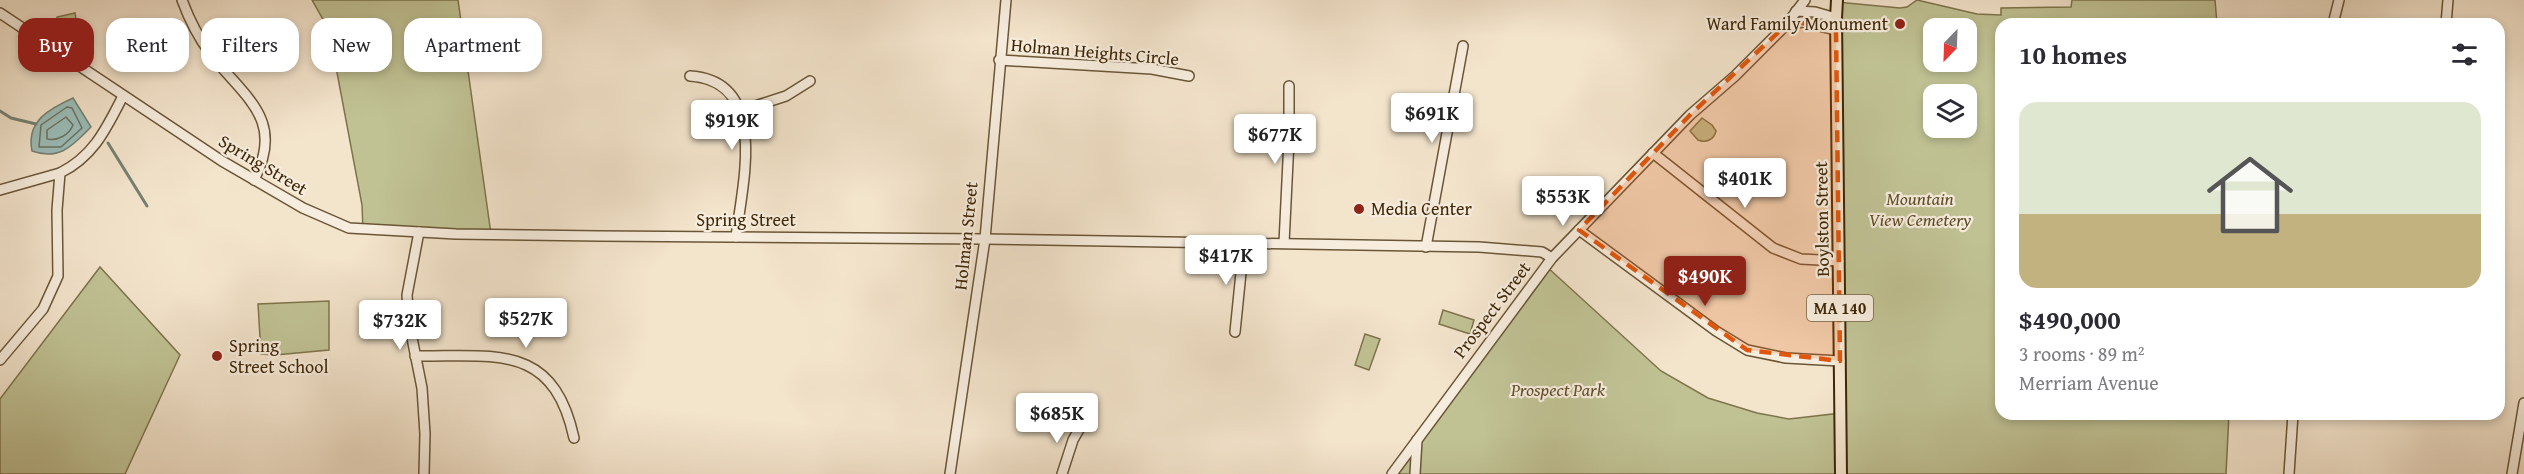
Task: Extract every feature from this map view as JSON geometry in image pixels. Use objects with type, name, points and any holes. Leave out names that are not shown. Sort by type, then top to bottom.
[{"type":"main road","name":"Boylston Street","points":[[1837,0],[1841,474]]},
{"type":"street","points":[[182,0],[192,25],[209,52],[247,94],[259,112],[265,148],[254,180]]},
{"type":"street","name":"Holman Street","points":[[950,474],[985,239],[1006,0]]},
{"type":"street","name":"Prospect Street","points":[[1392,474],[1552,258],[1690,115],[1786,25],[1805,0]]},
{"type":"street","points":[[2334,18],[2339,0]]},
{"type":"street","points":[[2446,18],[2448,0]]},
{"type":"street","points":[[1796,11],[1815,12],[1836,18]]},
{"type":"street","name":"Spring Street","points":[[0,13],[254,180],[303,208],[341,226],[363,230],[1503,248],[1542,252],[1552,258]]},
{"type":"street","points":[[1786,25],[1802,22],[1836,30]]},
{"type":"street","points":[[1426,247],[1463,46]]},
{"type":"street","name":"Holman Heights Circle","points":[[999,60],[1152,69],[1189,76]]},
{"type":"street","points":[[690,76],[707,78],[725,87],[736,102],[741,117],[746,142],[736,237]]},
{"type":"street","points":[[741,117],[749,108],[786,96],[810,81]]},
{"type":"street","points":[[1284,243],[1289,140],[1288,86]]},
{"type":"street","points":[[0,190],[60,173],[78,164],[92,148],[123,96]]},
{"type":"street","points":[[1653,153],[1773,248],[1801,259],[1839,261]]},
{"type":"street","points":[[0,360],[43,309],[58,276],[60,246],[57,210],[60,173]]},
{"type":"street","points":[[1579,230],[1706,325],[1741,347],[1769,356],[1840,361]]},
{"type":"street","points":[[419,232],[407,295],[409,323],[422,388],[425,434],[424,474]]},
{"type":"street","points":[[1235,332],[1244,243]]},
{"type":"street","points":[[415,356],[492,357],[523,363],[543,375],[556,388],[569,413],[574,438]]},
{"type":"street","points":[[2512,474],[2524,403]]},
{"type":"street","points":[[2289,474],[2293,420]]},
{"type":"street","points":[[1062,474],[1073,440],[1081,426]]},
{"type":"street","points":[[1415,474],[1417,440]]},
{"type":"highlighted area","points":[[1797,22],[1836,30],[1840,361],[1747,350],[1579,230],[1690,115],[1786,25]]},
{"type":"green space","points":[[312,0],[458,0],[461,18],[404,18],[404,72],[468,72],[491,234],[363,230],[362,205],[337,72],[392,72],[392,18],[322,18]]},
{"type":"green space","name":"Mountain View Cemetery","points":[[1917,0],[1977,14],[2001,15],[2001,8],[2071,7],[2072,0],[2215,0],[2216,18],[1995,18],[1995,420],[2229,420],[2226,474],[1392,474],[1546,266],[1661,371],[1708,398],[1757,413],[1789,419],[1841,413],[1837,2],[1900,8],[1907,7]]},
{"type":"green space","points":[[75,13],[76,18],[57,18]]},
{"type":"green space","points":[[1702,118],[1716,131],[1712,139],[1707,141],[1698,140],[1690,131]]},
{"type":"green space","points":[[1584,179],[1597,191],[1578,210],[1564,196]]},
{"type":"green space","points":[[100,267],[180,355],[125,474],[0,474],[0,399]]},
{"type":"green space","points":[[329,301],[329,350],[275,355],[261,354],[258,304]]},
{"type":"green space","points":[[1443,310],[1474,320],[1470,334],[1439,324]]},
{"type":"green space","points":[[1365,334],[1380,339],[1369,370],[1355,365]]},
{"type":"water","points":[[73,98],[91,127],[72,145],[58,153],[42,154],[32,151],[32,132],[41,117]]},
{"type":"waterway","points":[[0,111],[11,118],[36,124]]},
{"type":"waterway","points":[[108,143],[147,206]]},
{"type":"place","name":"Ward Family Monument","points":[[1900,24]]},
{"type":"place","name":"Media Center","points":[[1359,209]]},
{"type":"place","name":"Spring Street School","points":[[217,356]]},
{"type":"park label","name":"Prospect Park","points":[[1558,390]]}]
